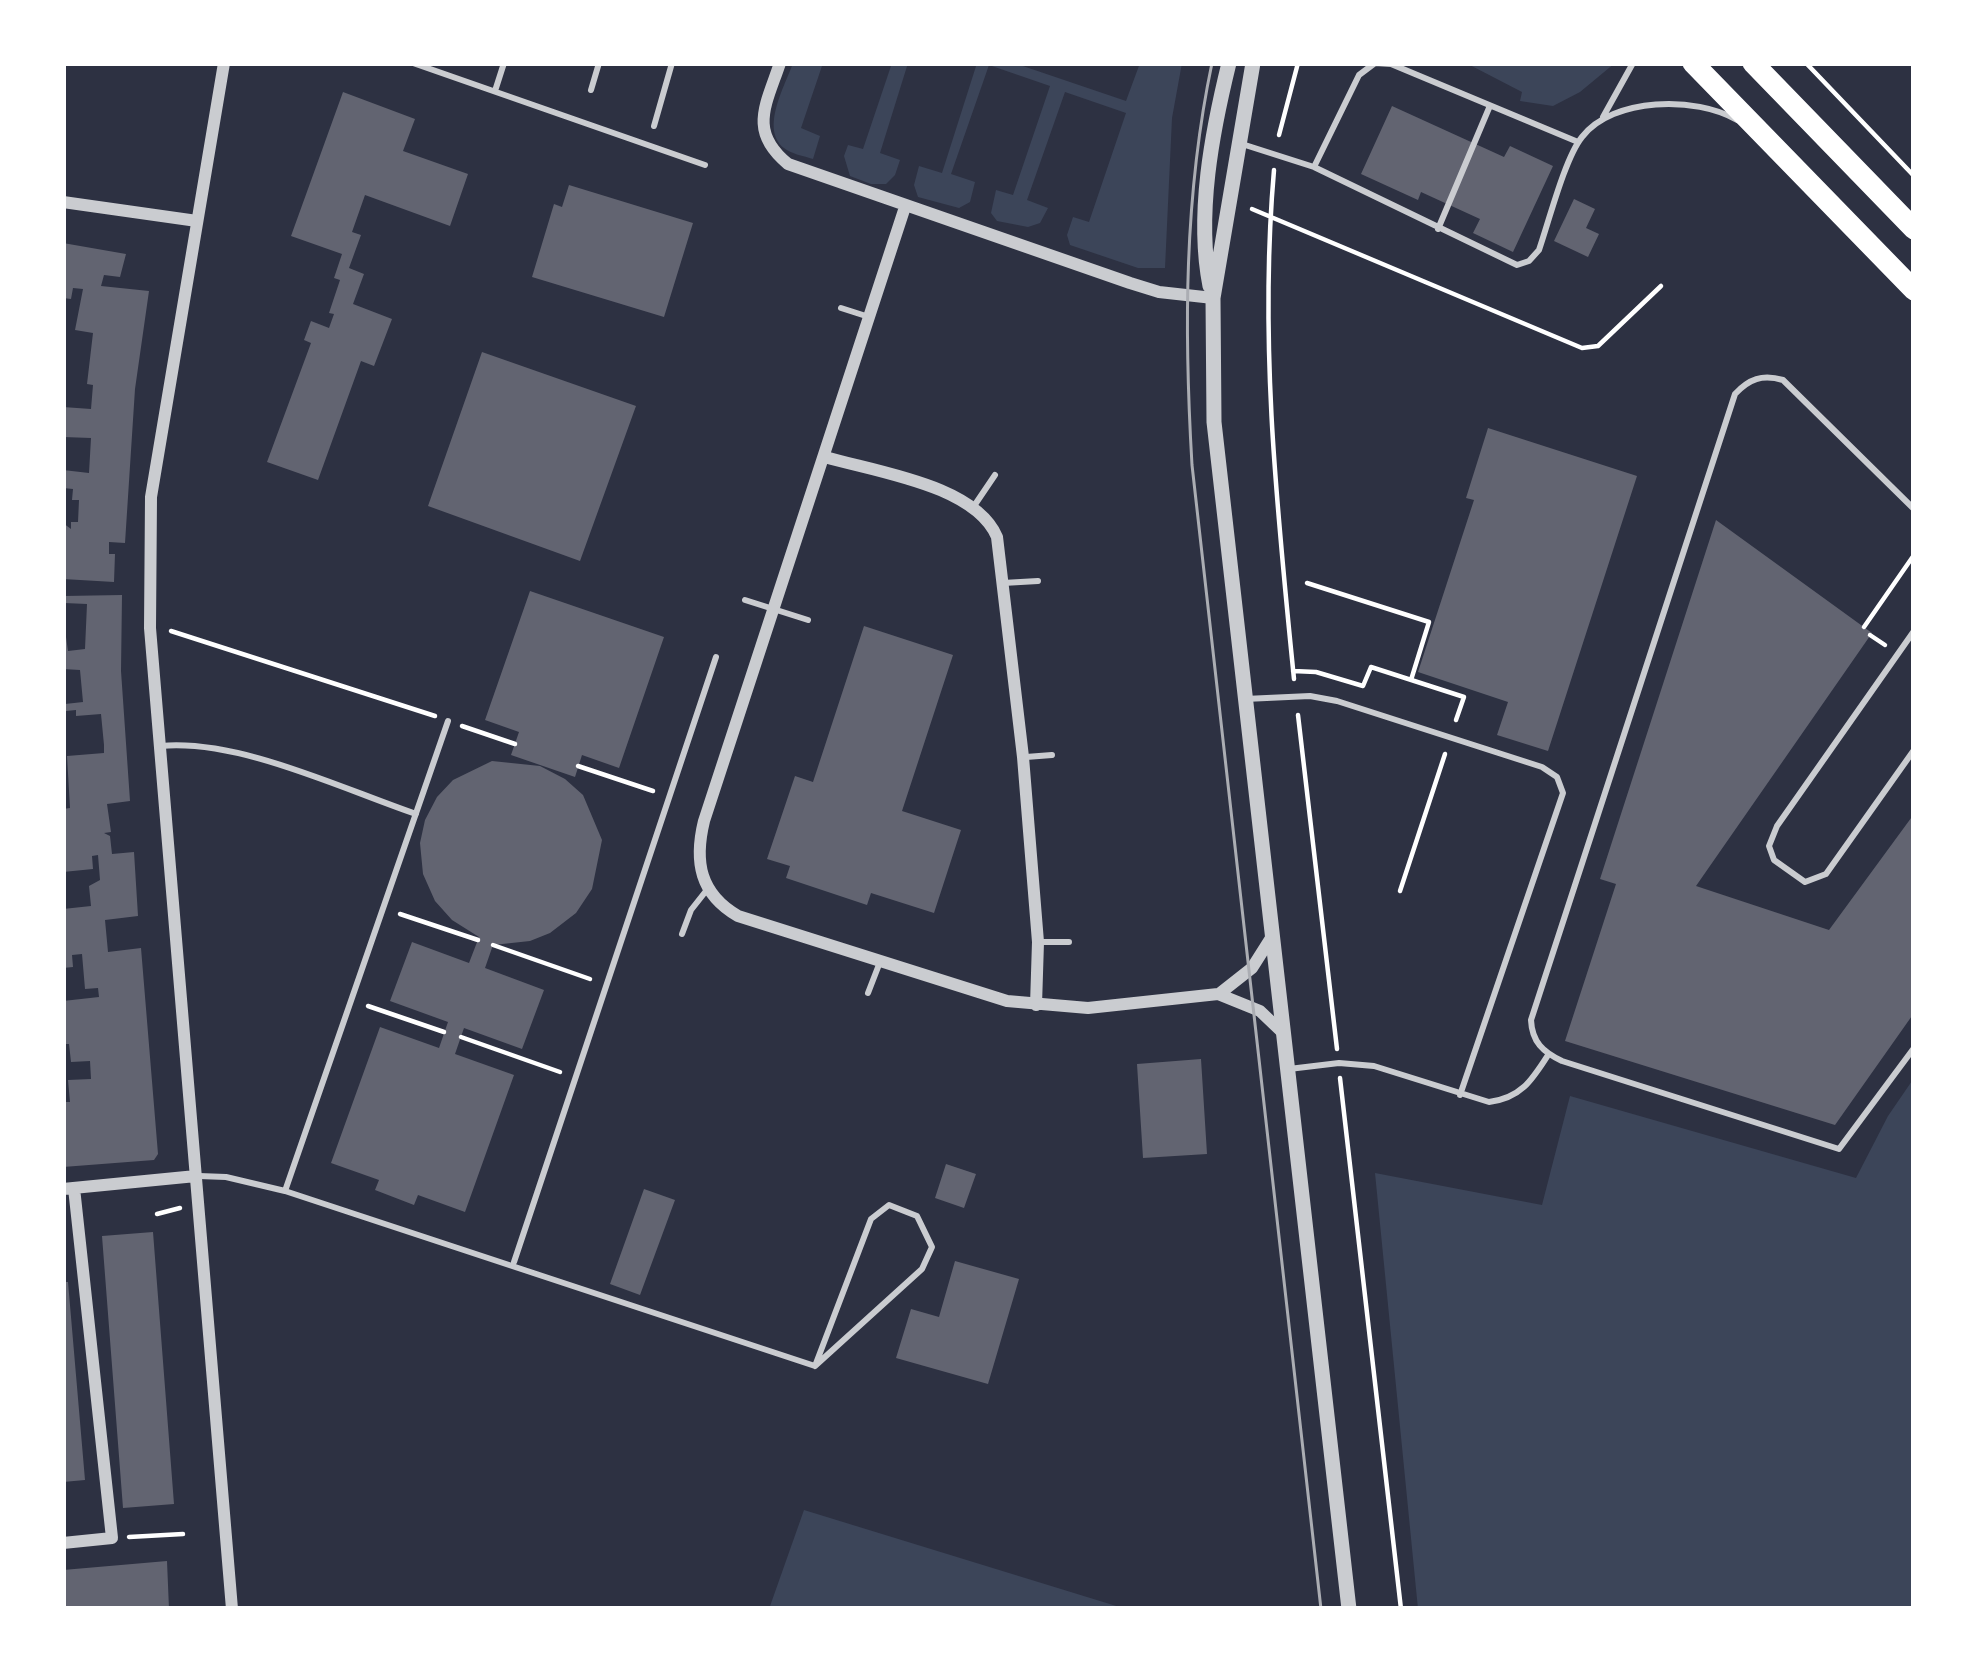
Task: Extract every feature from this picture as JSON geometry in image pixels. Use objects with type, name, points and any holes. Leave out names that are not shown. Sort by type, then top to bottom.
[{"type":"main road","points":[[1693,63],[1914,290]]},
{"type":"main road","points":[[1754,63],[1914,229]]},
{"type":"street","points":[[224,63],[152,497],[150,628],[232,1609]]},
{"type":"street","points":[[780,63],[762,126],[773,152],[802,171],[1159,292],[1213,298]]},
{"type":"street","points":[[1213,298],[1205,231],[1229,63]]},
{"type":"street","points":[[1253,63],[1213,298],[1214,422],[1349,1609]]},
{"type":"street","points":[[63,202],[197,221]]},
{"type":"street","points":[[905,207],[698,844],[699,869],[707,890],[719,905],[738,916],[977,994],[1036,1006],[1088,1008],[1218,994],[1260,1011],[1282,1032]]},
{"type":"street","points":[[825,457],[946,492],[974,506],[991,522],[998,537],[1038,942],[1036,1006]]},
{"type":"street","points":[[1218,994],[1252,968],[1271,938]]},
{"type":"street","points":[[63,1543],[112,1538],[69,1189],[196,1176]]},
{"type":"lane","points":[[413,63],[705,164]]},
{"type":"lane","points":[[494,92],[504,63]]},
{"type":"lane","points":[[591,90],[599,63]]},
{"type":"lane","points":[[653,126],[672,63]]},
{"type":"lane","points":[[1314,166],[1359,75],[1375,63],[1391,64],[1578,142]]},
{"type":"lane","points":[[1238,143],[1314,166],[1517,265],[1539,250],[1578,142],[1602,120],[1633,63]]},
{"type":"lane","points":[[1602,120],[1683,102],[1725,113],[1756,132]]},
{"type":"lane","points":[[1438,230],[1489,108]]},
{"type":"lane","points":[[841,308],[870,317]]},
{"type":"lane","points":[[1914,509],[1783,380],[1757,378],[1735,394],[1535,1000],[1532,1034],[1549,1054],[1839,1149],[1914,1048]]},
{"type":"lane","points":[[974,506],[995,475]]},
{"type":"lane","points":[[1004,583],[1038,581]]},
{"type":"lane","points":[[745,600],[808,620]]},
{"type":"lane","points":[[1914,631],[1777,826],[1769,846],[1774,860],[1805,882],[1826,874],[1914,750]]},
{"type":"lane","points":[[514,1264],[716,657]]},
{"type":"lane","points":[[1245,699],[1296,696],[1336,701],[1541,767],[1562,785],[1460,1095]]},
{"type":"lane","points":[[285,1191],[448,721]]},
{"type":"lane","points":[[160,746],[186,744],[237,752],[416,814]]},
{"type":"lane","points":[[1023,757],[1052,755]]},
{"type":"lane","points":[[682,934],[691,910],[707,890]]},
{"type":"lane","points":[[1038,942],[1069,942]]},
{"type":"lane","points":[[868,993],[880,962]]},
{"type":"lane","points":[[1286,1069],[1339,1063],[1374,1066],[1489,1102],[1508,1100],[1521,1092],[1549,1054]]},
{"type":"lane","points":[[196,1176],[226,1177],[285,1191],[815,1366]]},
{"type":"lane","points":[[889,1205],[917,1216],[932,1247],[922,1269],[815,1366],[871,1219],[889,1205]]},
{"type":"path","points":[[1298,63],[1275,153],[1269,218],[1268,398],[1296,696],[1401,1609]]},
{"type":"path","points":[[1806,63],[1914,176]]},
{"type":"path","points":[[1231,198],[1582,348],[1598,346],[1661,286]]},
{"type":"path","points":[[1864,627],[1914,555]]},
{"type":"path","points":[[1307,583],[1430,622],[1411,680]]},
{"type":"path","points":[[150,628],[179,632],[515,743]]},
{"type":"path","points":[[578,766],[669,796]]},
{"type":"path","points":[[383,908],[478,940]]},
{"type":"path","points":[[494,945],[607,985]]},
{"type":"path","points":[[351,1000],[444,1032]]},
{"type":"path","points":[[461,1037],[576,1078]]},
{"type":"path","points":[[112,1538],[183,1534]]},
{"type":"shaded area","points":[[793,63],[823,63],[801,128],[820,136],[813,159],[784,148],[774,130],[776,107]]},
{"type":"shaded area","points":[[892,63],[908,63],[880,153],[900,160],[886,184],[871,184],[850,176],[844,156],[848,145],[863,149]]},
{"type":"shaded area","points":[[977,63],[1014,63],[1126,101],[1140,63],[1182,63],[1172,118],[1165,268],[1138,268],[1070,245],[1067,235],[1073,217],[1089,222],[1126,113],[1065,92],[1027,200],[1048,208],[1040,223],[1028,227],[997,221],[991,213],[996,190],[1013,195],[1050,86],[989,65],[951,174],[975,182],[970,202],[959,208],[918,197],[914,185],[919,166],[942,173]]},
{"type":"shaded area","points":[[1466,63],[1615,63],[1580,92],[1553,106],[1520,101],[1522,92]]},
{"type":"shaded area","points":[[1914,1078],[1914,1609],[1418,1609],[1375,1173],[1542,1205],[1570,1096],[1856,1178]]},
{"type":"shaded area","points":[[804,1510],[1126,1609],[769,1609]]},
{"type":"building","points":[[343,92],[415,119],[403,151],[468,174],[450,226],[365,195],[352,232],[361,235],[349,268],[364,274],[353,304],[392,319],[374,366],[361,361],[318,480],[267,462],[311,343],[304,340],[311,321],[329,328],[334,314],[329,313],[340,280],[334,278],[342,254],[291,236]]},
{"type":"building","points":[[1392,106],[1504,157],[1510,146],[1553,166],[1513,252],[1473,233],[1480,219],[1421,192],[1418,200],[1361,174]]},
{"type":"building","points":[[569,185],[693,223],[664,317],[532,277],[554,204],[562,207]]},
{"type":"building","points":[[1574,199],[1595,209],[1586,228],[1599,234],[1588,257],[1554,241]]},
{"type":"building","points":[[63,243],[126,254],[120,277],[104,275],[101,286],[149,291],[135,389],[125,543],[109,542],[109,554],[115,554],[114,582],[63,579],[63,523],[71,529],[71,522],[78,522],[79,500],[72,500],[73,489],[63,488],[63,470],[89,473],[91,438],[63,437],[63,407],[91,409],[93,385],[87,384],[93,333],[75,330],[83,289],[73,288],[71,299],[63,298]]},
{"type":"building","points":[[482,352],[636,406],[580,561],[428,506]]},
{"type":"building","points":[[1488,428],[1637,476],[1548,751],[1497,735],[1508,702],[1418,672],[1474,500],[1466,498]]},
{"type":"building","points":[[1716,520],[1872,633],[1696,886],[1829,930],[1914,814],[1914,1013],[1835,1125],[1565,1041],[1616,884],[1600,879]]},
{"type":"building","points":[[530,591],[664,637],[619,768],[582,755],[575,777],[511,755],[519,732],[485,720]]},
{"type":"building","points":[[122,595],[121,671],[130,801],[107,804],[111,832],[104,833],[110,836],[112,854],[134,852],[138,916],[105,920],[108,952],[141,948],[158,1154],[154,1160],[63,1167],[63,1102],[70,1102],[68,1080],[91,1079],[90,1061],[71,1062],[69,1044],[63,1044],[63,1001],[99,997],[98,988],[85,989],[82,954],[72,955],[73,967],[63,968],[63,909],[91,906],[89,886],[100,880],[98,855],[92,856],[93,869],[63,872],[63,809],[70,808],[67,756],[104,753],[101,714],[76,716],[76,710],[66,711],[65,704],[83,702],[80,670],[63,669],[63,637],[68,651],[85,649],[87,604],[64,603],[64,596]]},
{"type":"building","points":[[864,626],[953,655],[902,811],[961,830],[934,913],[871,893],[867,905],[786,878],[790,866],[767,859],[795,776],[813,782]]},
{"type":"building","points":[[492,761],[540,766],[565,779],[583,795],[602,840],[592,889],[576,913],[530,941],[493,945],[485,968],[544,990],[522,1049],[464,1028],[455,1054],[514,1075],[465,1212],[418,1195],[414,1205],[375,1190],[379,1180],[331,1163],[380,1027],[439,1048],[448,1022],[390,1001],[412,942],[469,963],[479,937],[452,920],[435,901],[423,874],[420,843],[437,797],[453,780]]},
{"type":"building","points":[[1201,1059],[1207,1154],[1143,1158],[1137,1064]]},
{"type":"building","points":[[946,1164],[976,1174],[964,1208],[935,1198]]},
{"type":"building","points":[[644,1189],[675,1200],[640,1295],[610,1284]]},
{"type":"building","points":[[153,1232],[174,1504],[123,1508],[102,1236]]},
{"type":"building","points":[[955,1261],[1019,1279],[988,1384],[896,1358],[911,1309],[939,1317]]},
{"type":"building","points":[[63,1282],[68,1282],[85,1480],[63,1482]]},
{"type":"building","points":[[167,1561],[169,1609],[63,1609],[63,1570]]},
{"type":"tram line","points":[[1212,63],[1196,163],[1188,263],[1192,465],[1321,1609]]}]
